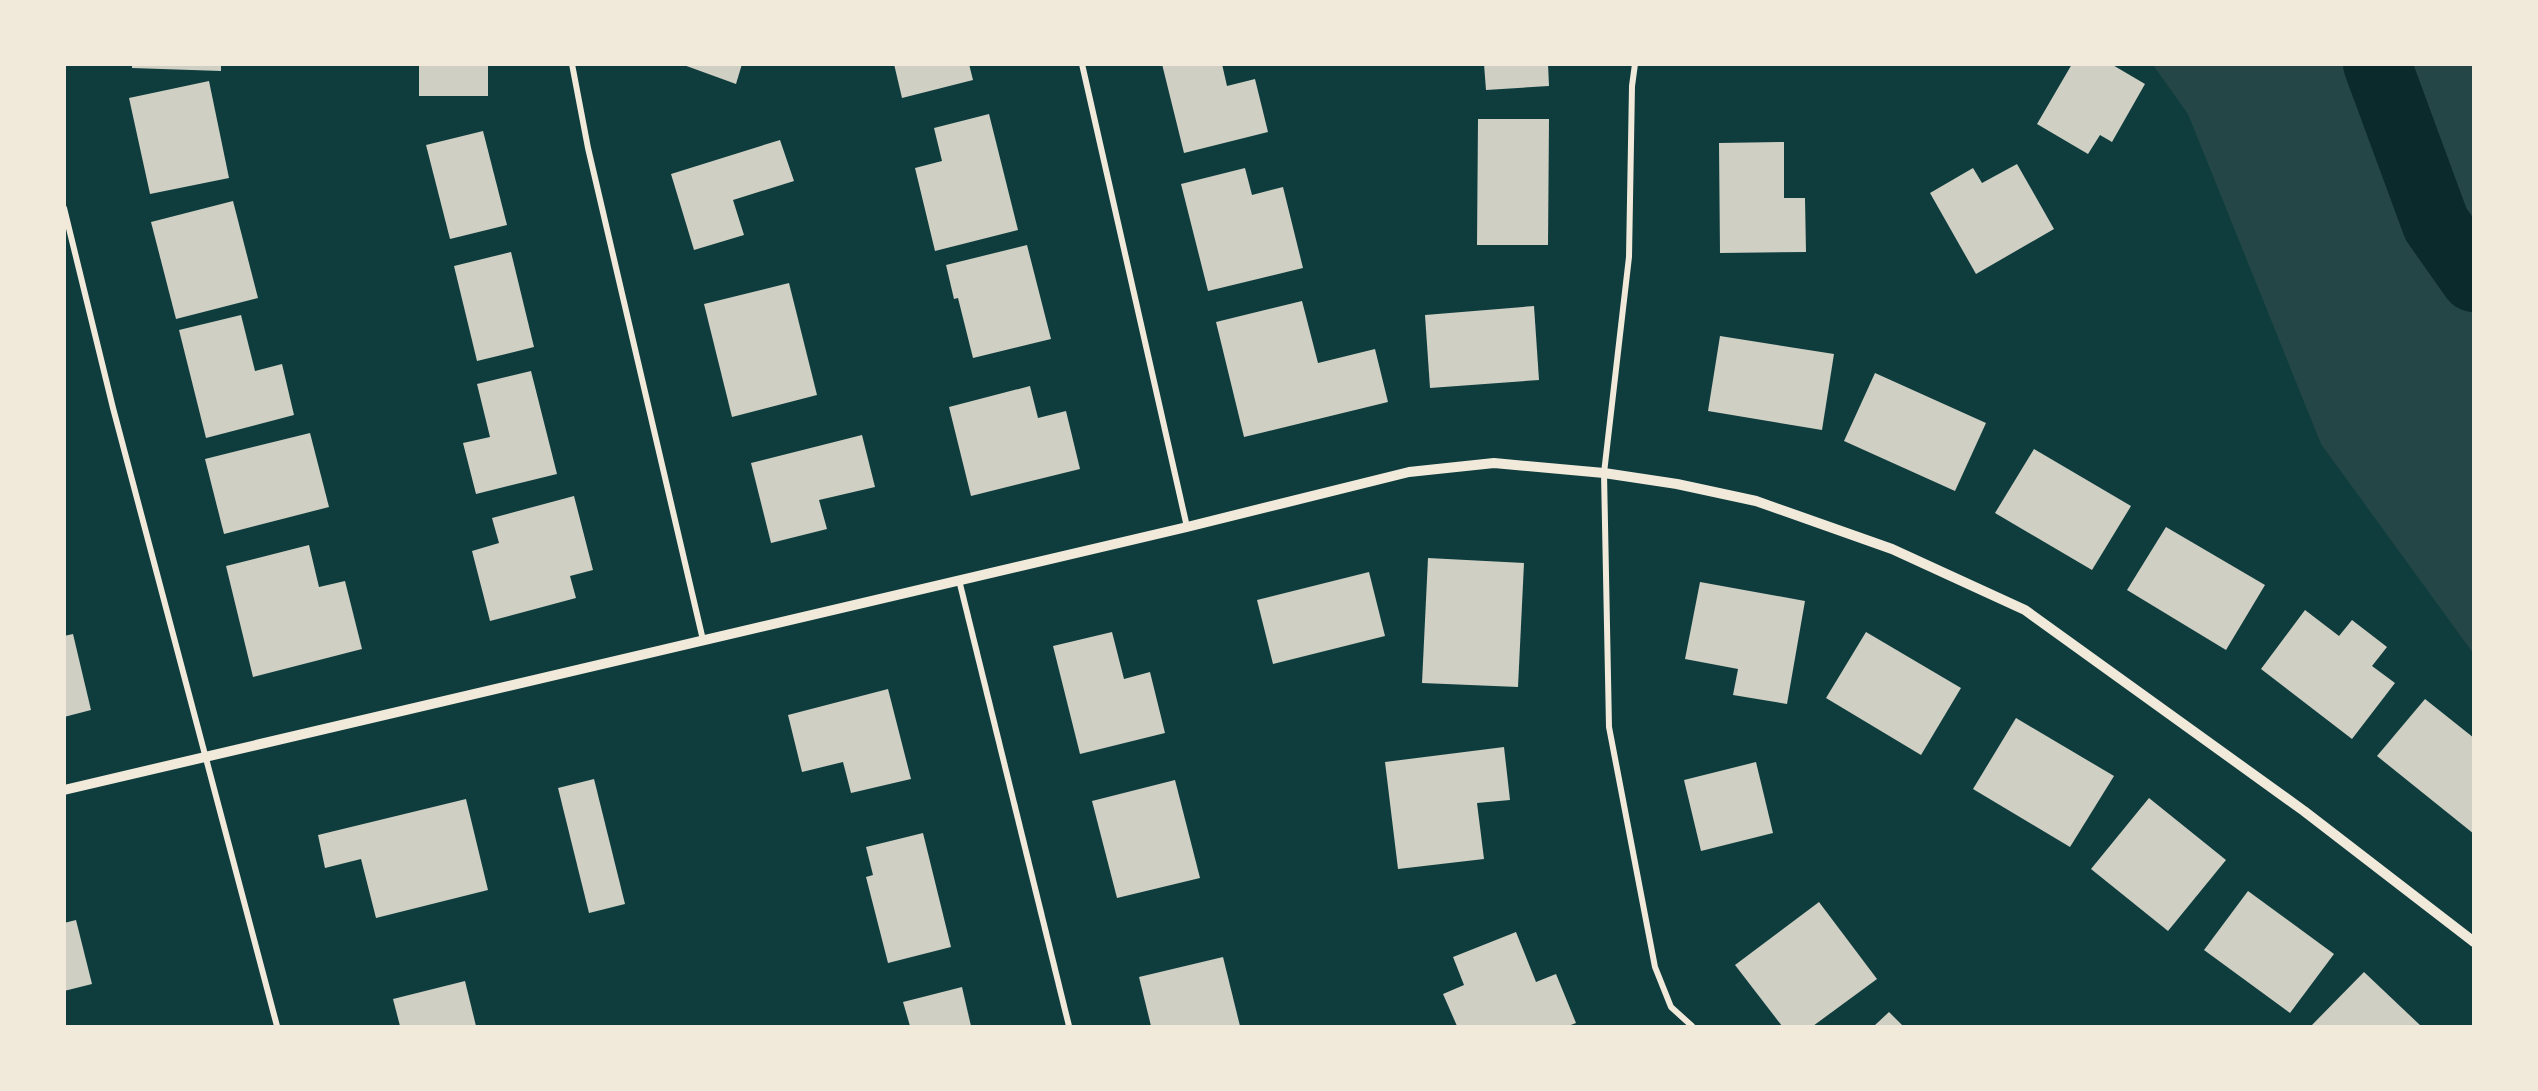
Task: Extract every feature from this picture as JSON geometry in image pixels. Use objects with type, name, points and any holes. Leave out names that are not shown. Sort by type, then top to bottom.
[{"type":"street","points":[[572,64],[588,148],[703,640]]},
{"type":"street","points":[[1082,64],[1187,527]]},
{"type":"street","points":[[1635,64],[1632,86],[1629,256],[1604,473],[1608,727],[1655,967],[1671,1006],[1692,1026]]},
{"type":"street","points":[[64,208],[112,408],[277,1026]]},
{"type":"street","points":[[64,790],[1187,527],[1409,472],[1494,463],[1604,473],[1677,484],[1756,501],[1892,549],[2025,610],[2304,811],[2474,942]]},
{"type":"street","points":[[959,580],[1069,1026]]},
{"type":"shaded area","points":[[2153,65],[2473,65],[2473,653],[2321,444],[2188,114]]},
{"type":"building","points":[[132,64],[221,64],[221,71],[132,68]]},
{"type":"building","points":[[419,64],[488,64],[488,96],[419,96]]},
{"type":"building","points":[[681,64],[742,64],[736,84]]},
{"type":"building","points":[[894,64],[969,64],[973,80],[902,98]]},
{"type":"building","points":[[1162,64],[1222,64],[1227,86],[1255,79],[1268,132],[1184,153]]},
{"type":"building","points":[[1484,64],[1548,64],[1549,86],[1486,90]]},
{"type":"building","points":[[2072,64],[2111,64],[2145,84],[2112,142],[2100,135],[2088,154],[2037,124]]},
{"type":"building","points":[[209,81],[229,178],[150,194],[129,98]]},
{"type":"building","points":[[989,114],[1018,230],[935,251],[915,168],[942,161],[934,128]]},
{"type":"building","points":[[1478,119],[1549,119],[1548,245],[1477,245]]},
{"type":"building","points":[[483,131],[507,225],[450,239],[426,145]]},
{"type":"building","points":[[780,140],[794,181],[733,200],[744,235],[694,250],[671,174]]},
{"type":"building","points":[[1784,142],[1784,198],[1805,198],[1806,252],[1720,253],[1719,143]]},
{"type":"building","points":[[2017,164],[2054,229],[1976,274],[1930,193],[1973,168],[1982,183]]},
{"type":"building","points":[[1245,168],[1252,195],[1283,187],[1303,268],[1208,291],[1181,184]]},
{"type":"building","points":[[233,201],[258,298],[176,319],[151,222]]},
{"type":"building","points":[[1027,245],[1051,339],[973,358],[958,298],[954,299],[946,265]]},
{"type":"building","points":[[511,252],[534,347],[477,361],[454,266]]},
{"type":"building","points":[[789,283],[817,395],[732,417],[704,304]]},
{"type":"building","points":[[1302,301],[1318,363],[1375,349],[1388,402],[1244,437],[1216,322]]},
{"type":"building","points":[[1534,306],[1539,380],[1430,388],[1425,315]]},
{"type":"building","points":[[241,315],[255,371],[282,364],[294,415],[206,438],[179,330]]},
{"type":"building","points":[[1720,336],[1834,354],[1822,430],[1708,411]]},
{"type":"building","points":[[531,371],[557,474],[476,494],[463,443],[490,437],[477,384]]},
{"type":"building","points":[[1875,373],[1986,423],[1955,491],[1844,441]]},
{"type":"building","points":[[1030,386],[1038,418],[1066,411],[1080,469],[971,496],[949,407]]},
{"type":"building","points":[[310,433],[329,507],[224,534],[205,459]]},
{"type":"building","points":[[862,435],[875,487],[819,500],[827,529],[771,543],[751,463]]},
{"type":"building","points":[[2034,449],[2131,506],[2092,570],[1995,513]]},
{"type":"building","points":[[574,496],[593,570],[570,576],[576,598],[490,621],[472,551],[499,543],[492,518]]},
{"type":"building","points":[[2166,527],[2265,585],[2226,650],[2127,590]]},
{"type":"building","points":[[309,545],[319,587],[345,581],[362,649],[253,677],[226,566]]},
{"type":"building","points":[[1428,558],[1524,563],[1518,687],[1422,683]]},
{"type":"building","points":[[1369,572],[1385,636],[1273,664],[1257,600]]},
{"type":"building","points":[[1700,582],[1805,601],[1787,704],[1733,695],[1738,669],[1685,659]]},
{"type":"building","points":[[2305,610],[2339,636],[2352,620],[2387,647],[2372,666],[2395,683],[2352,739],[2261,669]]},
{"type":"building","points":[[1112,632],[1124,679],[1150,672],[1165,733],[1080,754],[1053,646]]},
{"type":"building","points":[[1866,632],[1961,688],[1921,755],[1826,698]]},
{"type":"building","points":[[73,634],[91,710],[64,717],[64,636]]},
{"type":"building","points":[[888,689],[911,779],[851,793],[843,762],[802,772],[788,715]]},
{"type":"building","points":[[2425,699],[2474,738],[2474,834],[2377,756]]},
{"type":"building","points":[[2016,718],[2114,776],[2070,847],[1973,789]]},
{"type":"building","points":[[1504,747],[1510,800],[1477,803],[1484,859],[1398,869],[1385,762]]},
{"type":"building","points":[[1756,762],[1773,833],[1701,851],[1684,780]]},
{"type":"building","points":[[594,779],[625,904],[589,913],[558,788]]},
{"type":"building","points":[[1175,780],[1200,878],[1117,898],[1092,801]]},
{"type":"building","points":[[2149,798],[2226,860],[2168,931],[2091,869]]},
{"type":"building","points":[[466,799],[488,890],[376,918],[361,859],[325,868],[318,835]]},
{"type":"building","points":[[923,833],[951,947],[888,963],[866,877],[873,875],[866,847]]},
{"type":"building","points":[[2248,891],[2334,954],[2290,1013],[2204,950]]},
{"type":"building","points":[[1819,902],[1877,979],[1813,1026],[1782,1026],[1735,965]]},
{"type":"building","points":[[76,920],[92,984],[64,991],[64,923]]},
{"type":"building","points":[[1516,932],[1536,982],[1556,974],[1576,1023],[1568,1026],[1457,1026],[1443,994],[1464,985],[1453,957]]},
{"type":"building","points":[[1223,957],[1240,1026],[1151,1026],[1139,977]]},
{"type":"building","points":[[2364,972],[2421,1026],[2311,1026]]},
{"type":"building","points":[[465,981],[476,1026],[400,1026],[393,999]]},
{"type":"building","points":[[962,987],[971,1026],[910,1026],[903,1002]]},
{"type":"building","points":[[1889,1012],[1903,1026],[1874,1026]]},
{"type":"waterway","points":[[2377,64],[2436,224],[2474,278]]}]
